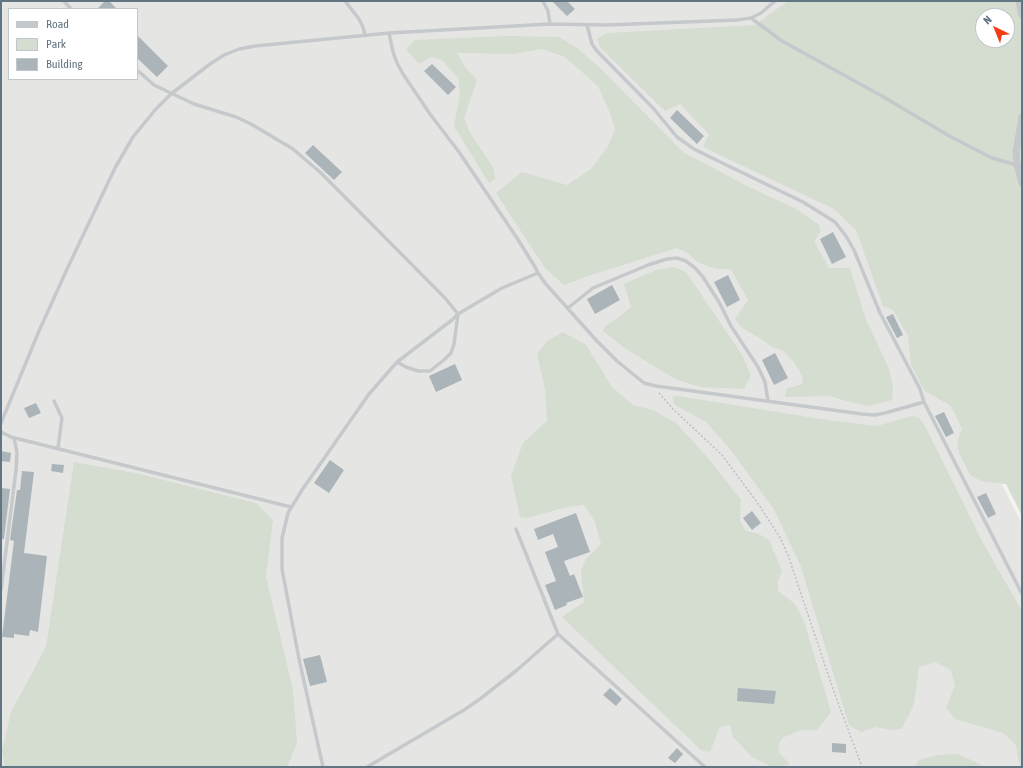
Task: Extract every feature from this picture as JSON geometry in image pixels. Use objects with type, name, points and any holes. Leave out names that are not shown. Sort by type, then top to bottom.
[{"type":"street","points":[[1019,1],[1022,15]]},
{"type":"street","points":[[1022,116],[1016,152],[1017,166],[1022,183]]},
{"type":"lane","points":[[345,1],[359,19],[365,35]]},
{"type":"lane","points":[[543,1],[548,11],[550,24]]},
{"type":"lane","points":[[1,423],[42,324],[115,168],[133,137],[155,110],[171,94],[224,55],[239,49],[278,42],[390,32],[550,24],[587,25],[737,20],[751,18],[761,13],[775,1]]},
{"type":"lane","points":[[751,18],[782,41],[951,136],[992,158],[1017,166]]},
{"type":"lane","points":[[587,25],[592,44],[597,51],[654,108],[677,137],[694,149],[803,202],[835,222],[846,236],[854,250],[880,312],[920,389],[924,402],[1022,594]]},
{"type":"lane","points":[[390,32],[393,52],[406,80],[517,238],[545,283],[596,340],[617,361],[644,382],[656,386],[842,412],[875,415],[924,402]]},
{"type":"lane","points":[[138,71],[154,85],[171,94],[194,104],[236,117],[251,124],[293,149],[321,173],[445,298],[458,314],[454,344],[451,353],[430,371],[418,371],[396,362]]},
{"type":"lane","points":[[568,308],[593,288],[648,265],[667,259],[677,258],[686,261],[703,277],[719,302],[731,326],[758,367],[765,382],[768,401]]},
{"type":"lane","points":[[323,767],[299,660],[282,568],[282,538],[284,526],[291,506],[368,394],[396,362],[458,314],[502,288],[538,273]]},
{"type":"lane","points":[[54,401],[62,418],[58,448]]},
{"type":"lane","points":[[1,432],[14,438],[291,506]]},
{"type":"lane","points":[[1,590],[16,470],[17,452],[14,438]]},
{"type":"lane","points":[[516,529],[558,634],[705,767]]},
{"type":"lane","points":[[1,544],[6,545]]},
{"type":"lane","points":[[367,767],[474,702],[516,670],[558,634]]},
{"type":"path","points":[[656,386],[660,395],[673,409],[722,455],[759,505],[781,539],[789,558],[833,689],[862,767]]},
{"type":"shaded area","points":[[1,1],[818,1],[816,116],[1022,524],[1022,767],[1,767]]},
{"type":"green space","points":[[788,1],[1022,1],[1022,516],[1006,484],[981,481],[970,475],[959,453],[957,442],[962,429],[951,406],[925,391],[911,365],[908,336],[893,310],[883,306],[856,230],[834,209],[703,147],[709,134],[680,104],[665,111],[600,47],[597,39],[607,33],[755,25]]},
{"type":"green space","points":[[506,36],[559,37],[577,48],[598,66],[683,152],[747,186],[796,209],[818,224],[821,231],[814,241],[829,268],[850,268],[865,317],[889,369],[893,387],[892,400],[869,406],[829,396],[785,397],[786,389],[802,384],[803,377],[794,362],[782,350],[772,347],[742,328],[735,319],[748,300],[731,269],[718,269],[710,267],[696,261],[689,254],[677,248],[564,285],[545,268],[496,193],[522,172],[567,185],[591,169],[607,148],[615,130],[611,115],[598,86],[565,57],[542,49],[514,54],[457,53],[465,67],[477,80],[464,118],[470,133],[494,169],[495,179],[489,183],[454,126],[460,94],[458,78],[442,60],[431,57],[419,64],[406,49],[415,40]]},
{"type":"green space","points":[[674,267],[686,272],[742,355],[751,375],[744,389],[701,387],[677,380],[626,349],[603,331],[605,326],[631,307],[624,284],[656,270]]},
{"type":"green space","points":[[563,332],[586,345],[612,387],[633,405],[653,410],[676,423],[708,458],[741,500],[740,521],[746,531],[759,534],[769,540],[782,571],[778,581],[778,591],[795,604],[804,621],[831,712],[817,730],[801,730],[782,738],[778,746],[780,754],[790,764],[771,767],[752,757],[733,737],[730,725],[720,727],[710,752],[701,750],[562,617],[584,602],[581,570],[586,559],[601,544],[595,522],[584,505],[567,507],[527,518],[520,517],[511,476],[523,443],[547,421],[545,389],[537,354],[547,341]]},
{"type":"green space","points":[[678,396],[827,420],[877,426],[912,416],[918,417],[924,424],[983,543],[1022,611],[1022,767],[1020,767],[1016,745],[1003,733],[955,719],[946,707],[955,686],[951,670],[935,662],[919,667],[914,704],[901,729],[890,730],[876,727],[861,732],[849,725],[801,567],[775,511],[731,450],[706,422],[675,405],[672,397]]},
{"type":"green space","points":[[74,462],[140,474],[256,503],[273,520],[266,577],[293,690],[297,743],[287,767],[5,767],[2,751],[11,712],[46,647]]},
{"type":"green space","points":[[957,754],[976,762],[983,767],[915,767],[919,760],[938,755]]},
{"type":"building","points":[[105,1],[109,1],[116,8],[98,8]]},
{"type":"building","points":[[552,1],[567,1],[575,9],[567,16]]},
{"type":"building","points":[[138,36],[168,66],[157,77],[138,59]]},
{"type":"building","points":[[432,64],[456,87],[448,95],[424,71]]},
{"type":"building","points":[[677,110],[704,136],[697,144],[670,118]]},
{"type":"building","points":[[313,145],[342,172],[334,180],[305,153]]},
{"type":"building","points":[[833,232],[846,257],[832,264],[820,239]]},
{"type":"building","points":[[728,275],[740,300],[727,307],[714,282]]},
{"type":"building","points":[[612,285],[620,300],[595,314],[587,299]]},
{"type":"building","points":[[893,314],[903,335],[897,338],[886,317]]},
{"type":"building","points":[[775,353],[788,378],[774,385],[762,360]]},
{"type":"building","points":[[455,364],[462,380],[436,392],[429,376]]},
{"type":"building","points":[[36,403],[41,413],[29,418],[24,408]]},
{"type":"building","points":[[944,412],[954,433],[946,437],[935,416]]},
{"type":"building","points":[[1,451],[11,453],[10,462],[1,461]]},
{"type":"building","points":[[330,460],[344,470],[329,493],[314,483]]},
{"type":"building","points":[[52,464],[64,465],[63,473],[51,471]]},
{"type":"building","points":[[22,471],[34,472],[24,553],[47,556],[38,632],[30,630],[29,636],[14,634],[14,638],[2,637],[14,541],[10,540],[17,490],[20,490]]},
{"type":"building","points":[[1,488],[10,489],[4,539],[1,539]]},
{"type":"building","points":[[986,493],[996,514],[988,518],[977,497]]},
{"type":"building","points":[[752,511],[761,523],[752,530],[743,518]]},
{"type":"building","points":[[576,513],[590,552],[564,561],[570,576],[574,574],[583,597],[566,603],[567,605],[555,610],[545,585],[556,581],[545,552],[558,547],[553,534],[538,540],[534,529]]},
{"type":"building","points":[[320,655],[327,682],[310,686],[303,659]]},
{"type":"building","points":[[610,688],[622,699],[616,706],[603,695]]},
{"type":"building","points":[[738,688],[776,691],[774,704],[737,701]]},
{"type":"building","points":[[832,743],[846,744],[846,753],[832,752]]},
{"type":"building","points":[[677,748],[683,754],[675,763],[668,758]]}]
